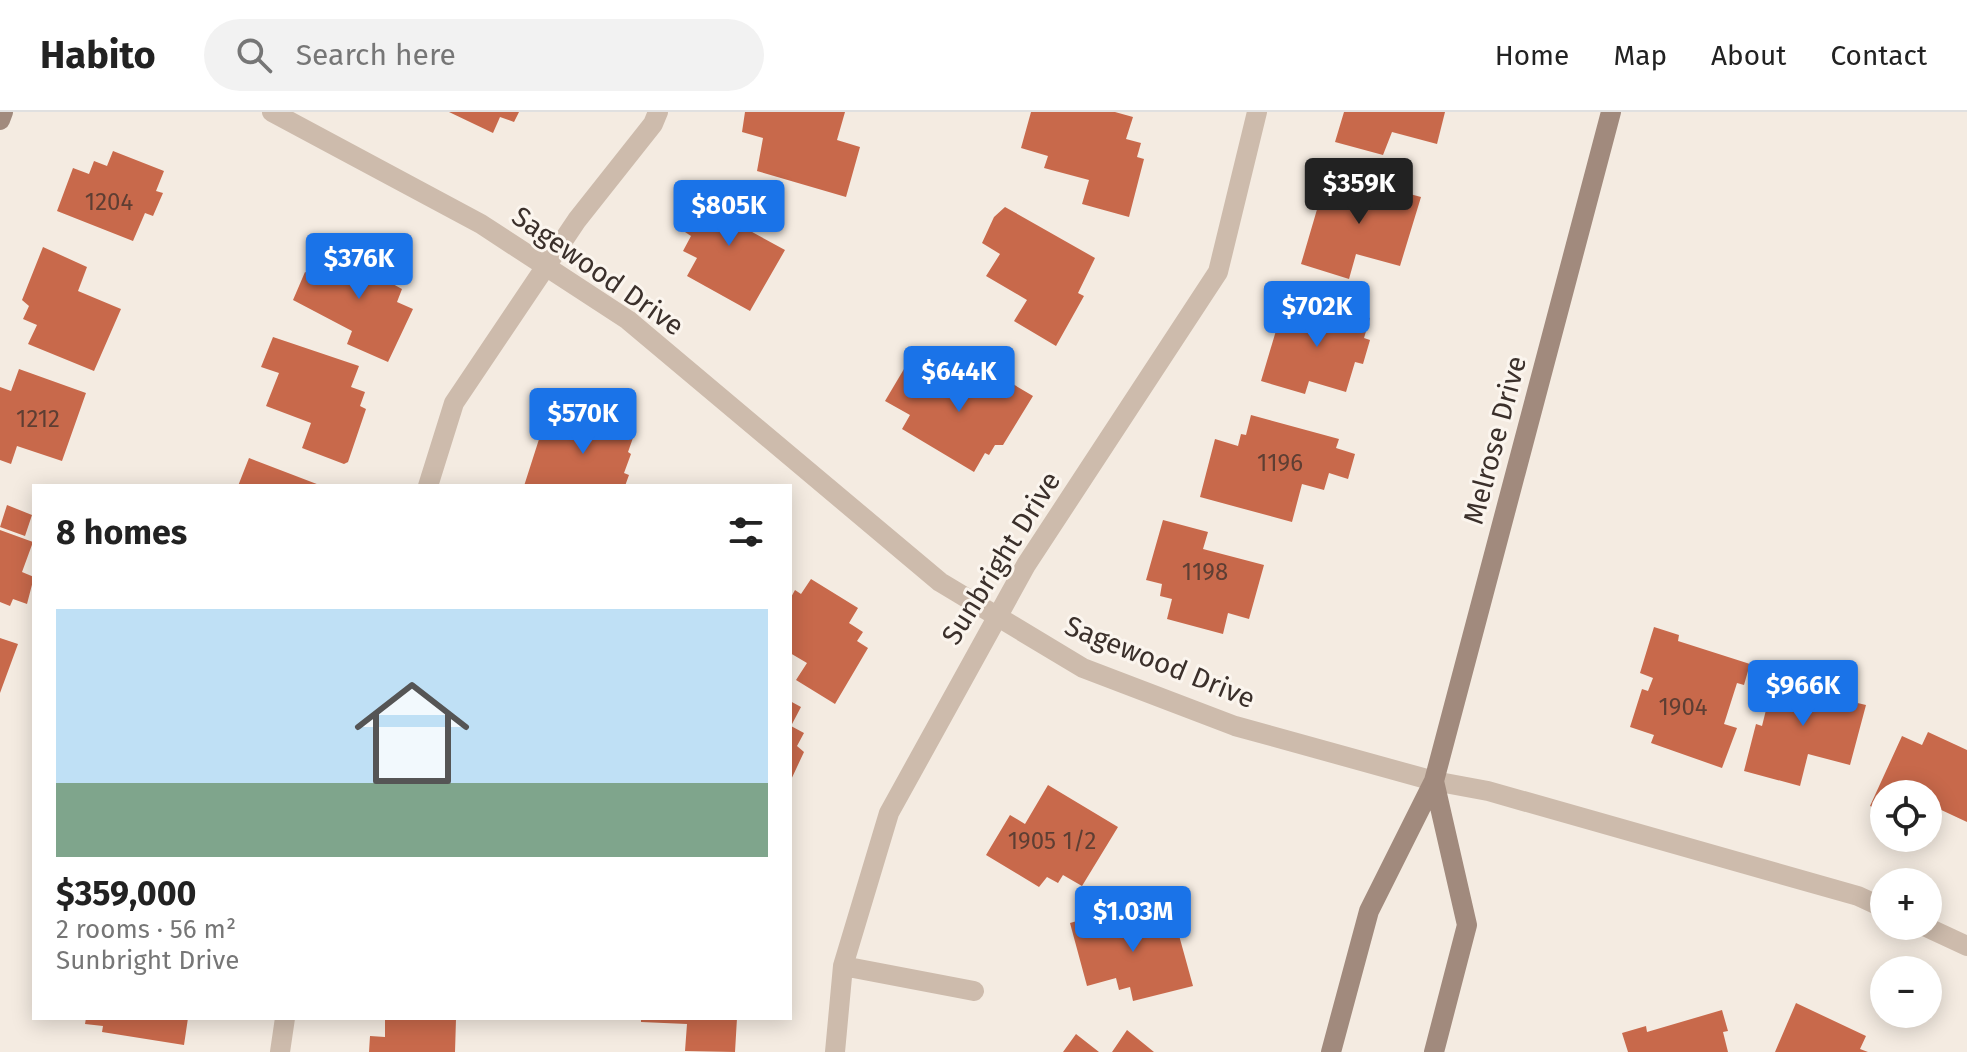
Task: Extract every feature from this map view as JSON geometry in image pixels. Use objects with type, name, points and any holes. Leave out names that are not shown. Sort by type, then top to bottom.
[{"type":"main road","points":[[0,120],[3,112]]},
{"type":"main road","name":"Melrose Drive","points":[[1331,1052],[1369,911],[1434,781],[1611,112]]},
{"type":"main road","name":"Melrose Drive","points":[[1434,781],[1467,925],[1434,1052]]},
{"type":"street","name":"Sagewood Drive","points":[[272,112],[481,224],[628,320],[940,582],[995,618],[1083,668],[1235,726],[1434,781],[1503,795],[1870,902]]},
{"type":"street","points":[[429,484],[454,403],[545,266],[653,124],[658,112]]},
{"type":"street","name":"Sunbright Drive","points":[[835,1052],[843,966],[889,813],[1034,552],[1218,272],[1257,112]]},
{"type":"street","points":[[1942,934],[1967,946]]},
{"type":"street","points":[[843,966],[974,991]]},
{"type":"street","points":[[280,1052],[285,1020]]},
{"type":"building","points":[[449,112],[519,112],[514,122],[500,117],[493,133]]},
{"type":"building","points":[[745,112],[845,112],[837,140],[860,147],[846,197],[757,171],[763,138],[742,132]]},
{"type":"building","points":[[1031,112],[1115,112],[1133,117],[1126,139],[1141,143],[1137,157],[1144,159],[1129,217],[1082,204],[1089,180],[1044,168],[1048,156],[1021,148]]},
{"type":"building","points":[[1344,112],[1445,112],[1437,144],[1392,132],[1383,155],[1335,142]]},
{"type":"building","points":[[113,151],[164,171],[156,191],[163,193],[153,216],[145,213],[133,241],[57,211],[73,168],[89,174],[94,161],[107,166]]},
{"type":"building","points":[[1336,174],[1421,197],[1400,266],[1356,254],[1349,279],[1301,264],[1323,189],[1331,191]]},
{"type":"building","points":[[711,181],[755,205],[743,227],[785,250],[750,311],[687,276],[697,258],[683,251],[691,236],[685,232]]},
{"type":"building","points":[[1005,207],[1095,258],[1078,293],[1084,296],[1056,346],[1014,321],[1027,300],[986,276],[1000,254],[982,243],[994,217]]},
{"type":"building","points":[[346,245],[398,266],[391,283],[402,289],[397,302],[413,309],[388,362],[347,344],[352,331],[293,300],[305,272],[325,280],[333,261],[338,263]]},
{"type":"building","points":[[43,247],[87,267],[78,291],[121,309],[94,371],[28,344],[37,325],[23,319],[29,306],[22,300]]},
{"type":"building","points":[[1302,298],[1370,318],[1364,338],[1370,340],[1363,364],[1355,362],[1346,392],[1309,381],[1305,394],[1261,381],[1278,324],[1293,329]]},
{"type":"building","points":[[273,337],[359,366],[351,387],[365,392],[360,406],[366,409],[348,462],[344,464],[302,448],[311,423],[266,406],[279,373],[261,367]]},
{"type":"building","points":[[19,369],[86,393],[62,461],[17,446],[11,464],[0,460],[0,387],[11,391]]},
{"type":"building","points":[[904,369],[928,383],[937,369],[977,393],[991,371],[1033,396],[1003,445],[995,445],[989,455],[985,453],[974,472],[902,429],[910,415],[885,401]]},
{"type":"building","points":[[609,414],[623,419],[619,430],[634,435],[624,473],[629,475],[626,484],[525,484],[541,433],[558,439],[562,428],[574,433],[581,415],[605,424]]},
{"type":"building","points":[[1251,415],[1339,439],[1336,448],[1355,454],[1348,479],[1329,473],[1324,490],[1302,484],[1292,522],[1200,497],[1215,439],[1238,446],[1241,434],[1246,435]]},
{"type":"building","points":[[249,458],[317,484],[239,484]]},
{"type":"building","points":[[7,505],[32,515],[25,536],[0,527]]},
{"type":"building","points":[[1163,520],[1208,532],[1203,549],[1264,565],[1249,619],[1228,613],[1223,634],[1167,619],[1172,599],[1160,596],[1162,584],[1146,580]]},
{"type":"building","points":[[0,530],[32,542],[22,572],[32,576],[32,585],[27,604],[13,599],[10,606],[0,602]]},
{"type":"building","points":[[811,579],[858,608],[849,623],[863,632],[857,641],[868,648],[835,704],[796,680],[807,663],[792,654],[792,595],[795,590],[801,594]]},
{"type":"building","points":[[1654,627],[1679,635],[1678,641],[1750,664],[1744,685],[1737,683],[1724,724],[1737,728],[1722,768],[1651,743],[1654,735],[1630,727],[1642,689],[1648,691],[1653,678],[1640,673]]},
{"type":"building","points":[[0,638],[18,644],[0,693]]},
{"type":"building","points":[[1781,668],[1810,675],[1808,683],[1847,693],[1845,700],[1866,705],[1850,765],[1808,754],[1800,786],[1744,771],[1756,724],[1762,726],[1775,674],[1779,675]]},
{"type":"building","points":[[792,702],[801,707],[792,724]]},
{"type":"building","points":[[792,727],[804,733],[797,746],[804,752],[792,778]]},
{"type":"building","points":[[1928,732],[1967,750],[1967,822],[1942,810],[1942,780],[1882,780],[1902,736],[1922,745]]},
{"type":"building","points":[[1048,785],[1118,827],[1082,886],[1063,875],[1058,883],[1047,877],[1039,887],[986,855],[1010,815],[1025,824]]},
{"type":"building","points":[[1172,910],[1193,986],[1133,1001],[1130,987],[1119,990],[1116,978],[1087,986],[1070,923],[1112,911],[1116,925]]},
{"type":"building","points":[[1796,1003],[1866,1036],[1860,1049],[1868,1052],[1775,1052]]},
{"type":"building","points":[[1722,1010],[1728,1031],[1723,1032],[1728,1052],[1628,1052],[1622,1033],[1646,1026],[1647,1032]]},
{"type":"building","points":[[86,1020],[188,1020],[184,1045],[102,1032],[103,1026],[85,1024]]},
{"type":"building","points":[[385,1020],[456,1020],[455,1052],[369,1052],[370,1036],[385,1037]]},
{"type":"building","points":[[737,1020],[735,1052],[685,1051],[687,1024],[641,1022]]},
{"type":"building","points":[[1127,1030],[1154,1052],[1112,1052]]},
{"type":"building","points":[[1076,1034],[1099,1052],[1063,1052]]}]
